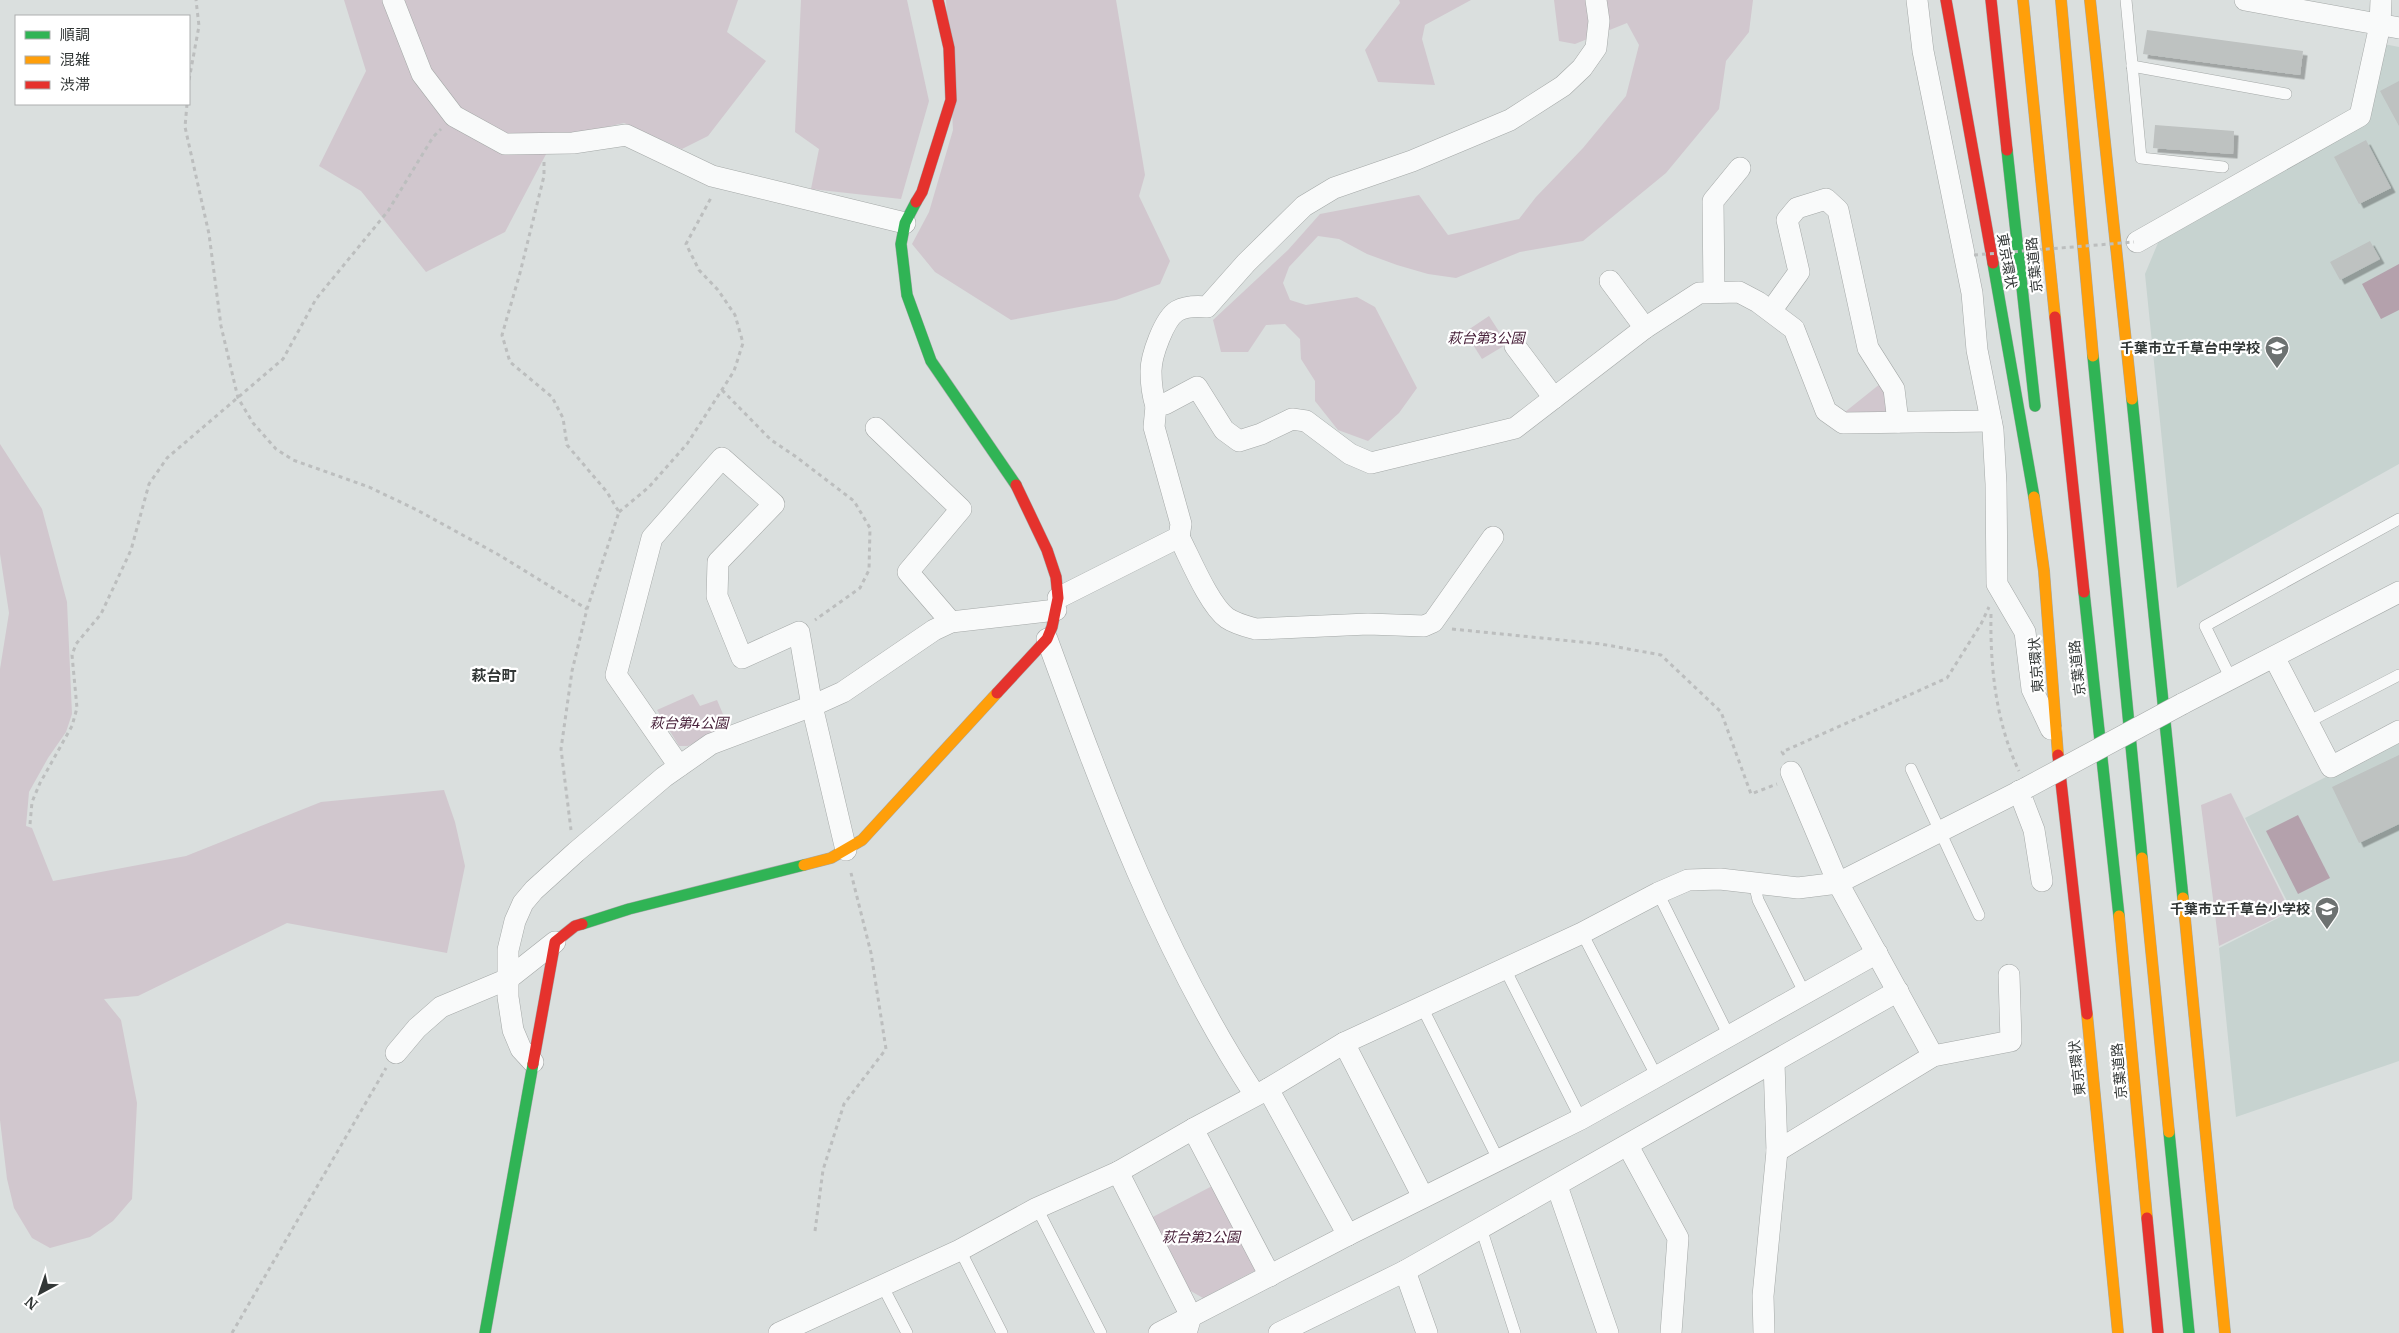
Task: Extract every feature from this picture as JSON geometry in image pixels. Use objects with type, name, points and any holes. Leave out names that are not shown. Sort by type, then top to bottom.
[{"type":"main road","points":[[485,1333],[556,942],[574,926],[629,909],[831,858],[846,850],[862,840],[1047,639],[1057,604],[1056,577],[1047,550],[1021,493],[931,361],[906,295],[901,244],[905,223],[922,192],[951,100],[949,48],[938,0]]},
{"type":"main road","name":"東京環状","points":[[1946,0],[2032,483],[2044,571],[2056,741],[2086,1011],[2118,1333]]},
{"type":"main road","points":[[1991,0],[2036,423]]},
{"type":"main road","name":"京葉道路","points":[[2023,0],[2062,388],[2117,890],[2158,1333]]},
{"type":"main road","points":[[2061,0],[2095,384],[2188,1333]]},
{"type":"main road","points":[[2090,0],[2168,740],[2225,1333]]},
{"type":"main road","points":[[2040,462],[2057,623],[2050,653]]},
{"type":"street","points":[[393,0],[422,74],[454,116],[505,144],[573,144],[626,135],[712,176],[905,223]]},
{"type":"street","points":[[1493,537],[1433,622],[1424,626],[1368,624],[1256,628],[1240,626],[1225,617],[1216,606],[1179,537],[1181,524],[1154,427],[1156,406],[1152,391],[1151,368],[1166,321],[1176,312],[1192,306],[1207,306],[1280,228],[1304,206],[1334,188],[1412,160],[1510,120],[1563,86],[1582,68],[1596,48],[1599,21],[1596,0]]},
{"type":"street","points":[[1916,0],[1927,69],[1972,293],[1976,350],[1992,421],[1996,484],[1997,584],[2025,632],[2032,689],[2056,741]]},
{"type":"street","points":[[2245,0],[2389,26]]},
{"type":"street","points":[[2136,242],[2360,116],[2389,26],[2381,0]]},
{"type":"street","points":[[1714,292],[1713,201],[1740,168]]},
{"type":"street","points":[[1770,311],[1799,272],[1787,220],[1797,208],[1826,199],[1838,210],[1868,348],[1894,389],[1898,422]]},
{"type":"street","points":[[1610,281],[1645,328]]},
{"type":"street","points":[[1156,406],[1198,387],[1224,430],[1239,441],[1262,434],[1292,419],[1306,420],[1350,454],[1371,464],[1515,428],[1645,328],[1700,293],[1739,292],[1770,311],[1794,329],[1826,411],[1843,423],[1992,421]]},
{"type":"street","points":[[1515,346],[1554,398]]},
{"type":"street","points":[[876,428],[961,509],[908,572],[951,622]]},
{"type":"street","points":[[679,766],[616,676],[652,538],[722,458],[774,504],[718,562],[716,596],[742,658],[799,632],[812,706],[846,850]]},
{"type":"street","points":[[533,1062],[521,1049],[513,1030],[508,997],[508,950],[515,921],[523,904],[534,890],[664,777],[711,744],[812,706],[843,692],[934,630],[951,622],[1057,604],[1179,537]]},
{"type":"street","points":[[779,1333],[808,1327],[882,1285],[960,1250],[1037,1208],[1118,1172],[1262,1092],[1344,1043],[1582,933],[1658,893],[1688,880],[1720,879],[1798,888],[1838,883],[2023,790],[2182,704],[2399,592]]},
{"type":"street","points":[[1047,639],[1097,776],[1171,946],[1221,1044],[1262,1092],[1348,1235]]},
{"type":"street","points":[[2274,657],[2330,767],[2399,732]]},
{"type":"street","points":[[1792,775],[1838,883],[1933,1056]]},
{"type":"street","points":[[2023,790],[2034,830],[2042,882]]},
{"type":"street","points":[[396,1053],[417,1028],[441,1007],[508,979],[556,942]]},
{"type":"street","points":[[1159,1333],[1189,1325],[1270,1276],[1348,1235],[1581,1120],[1877,953]]},
{"type":"street","points":[[1777,1151],[1933,1056],[2011,1042],[2009,975]]},
{"type":"street","points":[[1279,1333],[1405,1271],[1898,991]]},
{"type":"street","points":[[1344,1043],[1423,1197]]},
{"type":"street","points":[[1764,1333],[1762,1296],[1777,1151],[1774,1063]]},
{"type":"street","points":[[1193,1129],[1270,1276]]},
{"type":"street","points":[[1628,1146],[1678,1238],[1671,1333]]},
{"type":"street","points":[[1118,1172],[1189,1325]]},
{"type":"street","points":[[1557,1186],[1608,1333]]},
{"type":"street","points":[[1405,1271],[1427,1333]]},
{"type":"lane","points":[[2126,0],[2141,158],[2223,167]]},
{"type":"lane","points":[[2132,66],[2286,94]]},
{"type":"lane","points":[[2231,679],[2206,626],[2399,519]]},
{"type":"lane","points":[[2308,722],[2399,675]]},
{"type":"lane","points":[[1911,769],[1979,915]]},
{"type":"lane","points":[[1754,884],[1758,900],[1805,994]]},
{"type":"lane","points":[[1658,893],[1729,1036]]},
{"type":"lane","points":[[1582,933],[1657,1077]]},
{"type":"lane","points":[[1505,969],[1581,1120]]},
{"type":"lane","points":[[1422,1007],[1499,1161]]},
{"type":"lane","points":[[1037,1208],[1101,1333]]},
{"type":"lane","points":[[1481,1228],[1515,1333]]},
{"type":"lane","points":[[960,1250],[1002,1333]]},
{"type":"lane","points":[[882,1285],[907,1333]]},
{"type":"path","points":[[190,75],[199,26],[196,0]]},
{"type":"path","points":[[187,105],[185,127],[209,234],[221,326],[238,398],[253,424],[276,449],[293,460],[369,487],[417,510],[499,555],[587,609]]},
{"type":"path","points":[[30,824],[32,802],[40,783],[72,726],[77,708],[72,655],[76,644],[101,614],[131,550],[149,484],[167,458],[283,359],[316,300],[388,211],[433,137],[454,116]]},
{"type":"path","points":[[543,144],[544,176],[520,273],[502,335],[510,362],[552,397],[563,418],[567,445],[607,492],[619,512]]},
{"type":"path","points":[[576,852],[568,815],[561,749],[572,671],[587,609],[619,512],[649,487],[687,444],[734,371],[743,343],[736,314],[718,290],[699,270],[686,244],[722,178]]},
{"type":"path","points":[[1974,254],[2136,242]]},
{"type":"path","points":[[722,390],[771,440],[796,456],[854,501],[870,528],[869,570],[860,588],[799,632]]},
{"type":"path","points":[[1424,626],[1601,644],[1661,655],[1721,712],[1751,794],[1792,775],[1782,752],[1947,678],[1982,624],[1991,600],[1993,664],[2002,728],[2023,790]]},
{"type":"path","points":[[815,1231],[823,1170],[844,1104],[886,1049],[871,953],[846,850]]},
{"type":"path","points":[[232,1333],[254,1298],[378,1080],[396,1053]]},
{"type":"shaded area","name":"千葉市立千草台中学校","points":[[2384,44],[2399,47],[2399,464],[2177,588],[2145,274],[2160,238],[2369,118]]},
{"type":"shaded area","points":[[2399,264],[2399,310],[2381,319],[2362,284]]},
{"type":"shaded area","name":"千葉市立千草台小学校","points":[[2399,740],[2399,1061],[2236,1117],[2219,948],[2292,911],[2245,818]]},
{"type":"shaded area","points":[[2298,815],[2330,878],[2298,894],[2266,831]]},
{"type":"green space","points":[[344,0],[738,0],[727,32],[766,61],[708,136],[682,149],[624,123],[554,139],[505,232],[426,272],[361,191],[319,166],[366,71]]},
{"type":"green space","points":[[801,0],[907,0],[929,101],[901,199],[811,189],[819,149],[795,132]]},
{"type":"green space","points":[[946,0],[1116,0],[1145,175],[1139,196],[1170,261],[1160,284],[1116,300],[1011,320],[935,272],[912,244],[929,212],[953,130]]},
{"type":"green space","points":[[1399,0],[1471,0],[1425,25],[1422,39],[1435,85],[1378,82],[1365,50],[1400,3]]},
{"type":"green space","points":[[1554,0],[1753,0],[1749,32],[1726,61],[1719,109],[1666,173],[1583,241],[1520,252],[1456,278],[1428,274],[1397,265],[1367,254],[1339,239],[1318,236],[1289,267],[1283,283],[1290,300],[1306,305],[1357,297],[1375,307],[1417,388],[1399,413],[1368,441],[1338,430],[1315,401],[1315,381],[1301,359],[1300,339],[1285,324],[1266,325],[1248,352],[1221,352],[1213,320],[1288,250],[1320,214],[1419,195],[1448,235],[1519,219],[1536,197],[1583,148],[1626,96],[1639,45],[1627,23],[1575,44],[1559,41]]},
{"type":"green space","name":"萩台第3公園","points":[[1489,316],[1507,344],[1482,359],[1465,332]]},
{"type":"green space","points":[[1880,384],[1888,401],[1891,416],[1840,416]]},
{"type":"green space","points":[[0,444],[42,509],[67,602],[72,714],[66,732],[48,758],[29,792],[26,826],[32,828],[53,881],[186,856],[321,802],[444,790],[455,822],[465,866],[447,953],[287,923],[138,996],[104,999],[121,1020],[137,1103],[132,1199],[113,1221],[90,1237],[50,1248],[32,1238],[14,1208],[7,1179],[0,1120],[0,669],[9,613],[0,554]]},
{"type":"green space","name":"萩台第4公園","points":[[693,694],[700,706],[717,700],[728,726],[688,746],[679,746],[657,710]]},
{"type":"green space","points":[[2231,793],[2290,911],[2219,946],[2201,805]]},
{"type":"green space","name":"萩台第2公園","points":[[1216,1184],[1260,1268],[1203,1298],[1189,1290],[1147,1220]]},
{"type":"building","points":[[2147,30],[2303,51],[2300,75],[2143,54]]},
{"type":"building","points":[[2399,81],[2399,126],[2380,91]]},
{"type":"building","points":[[2155,125],[2234,131],[2233,154],[2153,148]]},
{"type":"building","points":[[2366,140],[2391,188],[2359,204],[2334,157]]},
{"type":"building","points":[[2370,241],[2380,259],[2340,280],[2330,262]]},
{"type":"building","points":[[2399,755],[2399,824],[2359,843],[2332,787]]},
{"type":"traffic: fast","points":[[2007,150],[2035,406]]},
{"type":"traffic: fast","points":[[916,202],[905,223],[901,244],[907,295],[931,361],[1016,485]]},
{"type":"traffic: fast","points":[[1993,263],[2034,497]]},
{"type":"traffic: fast","points":[[2093,356],[2142,858]]},
{"type":"traffic: fast","points":[[2132,399],[2183,898]]},
{"type":"traffic: fast","points":[[2084,592],[2119,916]]},
{"type":"traffic: fast","points":[[582,924],[629,909],[804,865]]},
{"type":"traffic: fast","points":[[485,1333],[533,1064]]},
{"type":"traffic: fast","points":[[2169,1132],[2189,1333]]},
{"type":"traffic: slow","points":[[2023,0],[2055,317]]},
{"type":"traffic: slow","points":[[2061,0],[2093,356]]},
{"type":"traffic: slow","points":[[2090,0],[2132,399]]},
{"type":"traffic: slow","points":[[2034,497],[2044,571],[2058,755]]},
{"type":"traffic: slow","points":[[804,865],[831,858],[862,840],[997,693]]},
{"type":"traffic: slow","points":[[2142,858],[2169,1132]]},
{"type":"traffic: slow","points":[[2183,898],[2225,1333]]},
{"type":"traffic: slow","points":[[2119,916],[2147,1218]]},
{"type":"traffic: slow","points":[[2087,1014],[2118,1333]]},
{"type":"traffic: jam","points":[[916,202],[922,192],[951,100],[949,48],[938,0]]},
{"type":"traffic: jam","points":[[1946,0],[1993,263]]},
{"type":"traffic: jam","points":[[1991,0],[2007,150]]},
{"type":"traffic: jam","points":[[2055,317],[2084,592]]},
{"type":"traffic: jam","points":[[997,693],[1047,639],[1052,627],[1058,598],[1056,577],[1047,550],[1016,485]]},
{"type":"traffic: jam","points":[[2058,755],[2087,1014]]},
{"type":"traffic: jam","points":[[533,1064],[555,942],[575,926],[582,924]]},
{"type":"traffic: jam","points":[[2147,1218],[2158,1333]]},
{"type":"place","name":"千葉市立千草台中学校","points":[[2277,369]]},
{"type":"place","name":"千葉市立千草台小学校","points":[[2327,930]]},
{"type":"district","name":"萩台町","points":[[494,675]]}]
